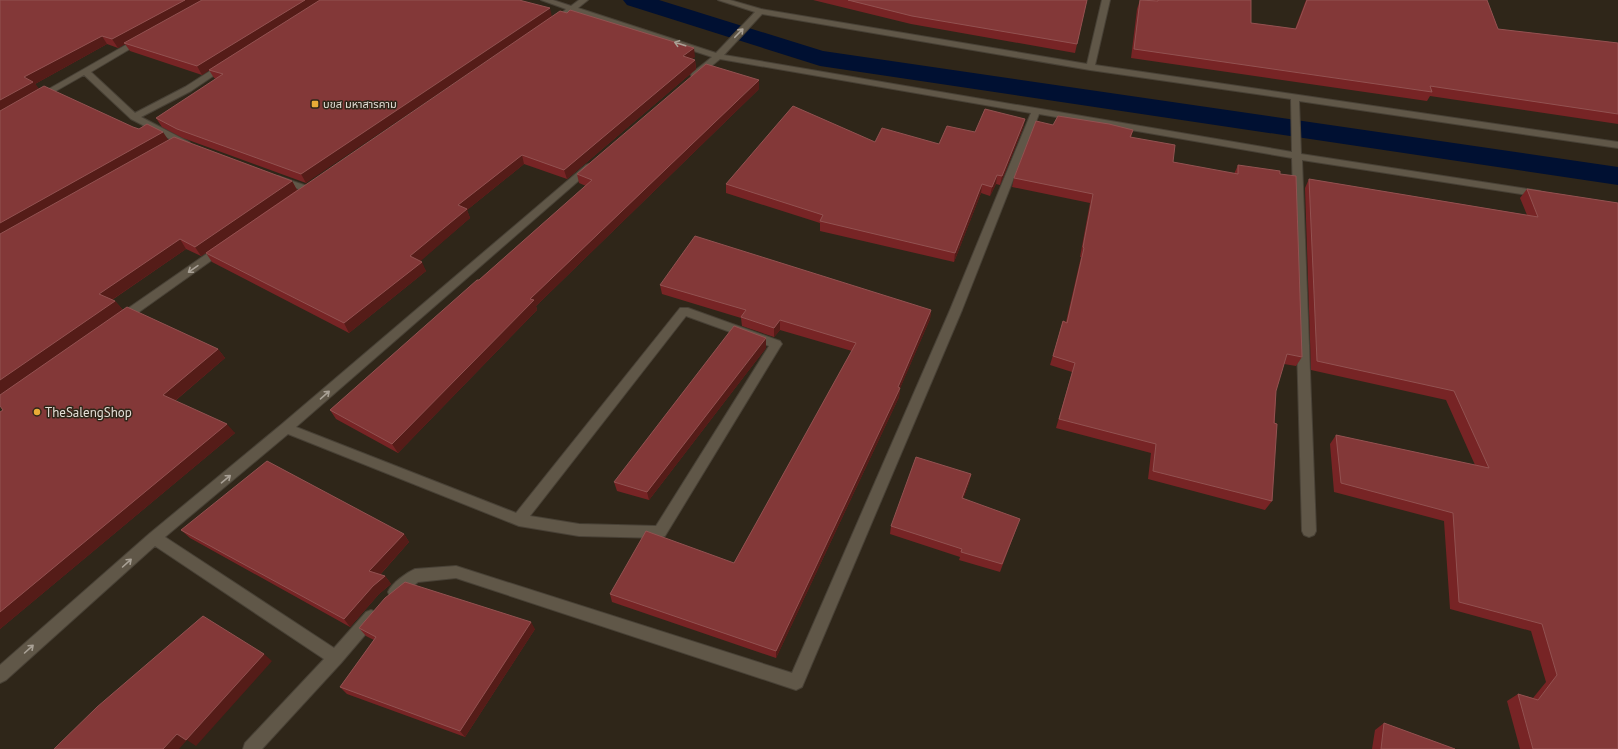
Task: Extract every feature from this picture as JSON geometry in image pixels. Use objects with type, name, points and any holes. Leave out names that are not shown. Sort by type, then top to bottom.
[{"type":"street","points":[[545,0],[718,56],[1297,156],[1548,195]]},
{"type":"street","points":[[558,18],[584,0]]},
{"type":"street","points":[[722,0],[760,11],[1090,67],[1618,145]]},
{"type":"street","points":[[1090,67],[1106,0]]},
{"type":"street","points":[[688,82],[718,56],[760,11]]},
{"type":"street","points":[[26,104],[146,38]]},
{"type":"street","points":[[134,117],[188,89],[228,63]]},
{"type":"street","points":[[85,71],[134,117],[176,143],[194,146]]},
{"type":"street","points":[[1295,98],[1309,531]]},
{"type":"street","points":[[251,749],[336,658],[383,603],[415,576],[456,572],[796,682],[956,310],[1036,111]]},
{"type":"street","points":[[0,675],[154,538],[286,428],[598,159]]},
{"type":"street","points":[[271,176],[310,187],[294,198]]},
{"type":"street","points":[[111,326],[228,244]]},
{"type":"street","points":[[286,428],[519,520],[579,530],[660,532],[776,344],[684,311],[519,520]]},
{"type":"street","points":[[154,538],[336,658]]},
{"type":"building","points":[[0,0],[185,0],[112,39],[102,36],[24,77],[33,82],[0,100]]},
{"type":"building","points":[[202,0],[305,0],[197,66],[124,43]]},
{"type":"building","points":[[320,0],[519,0],[550,8],[301,174],[177,129],[156,118],[223,74],[209,70]]},
{"type":"building","points":[[848,0],[1087,0],[1077,44],[912,16]]},
{"type":"building","points":[[1140,0],[1251,0],[1251,23],[1296,29],[1307,0],[1487,0],[1498,29],[1618,43],[1618,114],[1430,86],[1432,92],[1134,49]]},
{"type":"building","points":[[570,10],[694,48],[683,56],[695,60],[564,170],[522,155],[458,205],[467,209],[410,256],[422,262],[344,323],[206,253],[560,11],[567,13]]},
{"type":"building","points":[[706,64],[759,80],[530,299],[534,300],[392,444],[330,410],[592,180],[577,174]]},
{"type":"building","points":[[44,86],[133,127],[139,129],[147,124],[163,132],[0,223],[0,111]]},
{"type":"building","points":[[793,106],[875,142],[882,128],[939,144],[947,126],[975,132],[985,109],[1025,119],[1002,176],[997,175],[992,187],[982,184],[955,253],[820,221],[823,215],[726,184]]},
{"type":"building","points":[[1058,116],[1109,124],[1133,130],[1130,137],[1175,145],[1173,162],[1238,174],[1238,165],[1280,171],[1280,174],[1296,176],[1302,357],[1287,354],[1276,391],[1274,423],[1277,424],[1272,501],[1153,471],[1156,444],[1059,419],[1075,363],[1053,356],[1063,321],[1067,323],[1084,248],[1093,194],[1014,178],[1036,121],[1053,125]]},
{"type":"building","points":[[174,137],[292,181],[195,247],[180,239],[99,294],[115,301],[0,380],[0,234]]},
{"type":"building","points":[[1309,179],[1538,217],[1527,189],[1618,203],[1618,749],[1533,749],[1518,694],[1538,700],[1557,675],[1542,624],[1459,602],[1453,513],[1341,483],[1336,435],[1489,468],[1454,391],[1317,361]]},
{"type":"building","points":[[695,236],[931,310],[898,387],[900,388],[776,651],[610,594],[646,531],[734,563],[856,343],[780,320],[774,328],[741,317],[746,310],[660,285]]},
{"type":"building","points":[[127,307],[218,349],[163,395],[227,424],[0,612],[0,412],[3,410],[0,406],[0,395]]},
{"type":"building","points":[[734,326],[766,338],[647,492],[614,482]]},
{"type":"building","points":[[916,457],[971,474],[962,498],[1020,519],[1002,564],[961,552],[962,549],[891,526]]},
{"type":"building","points":[[267,461],[404,534],[369,571],[385,576],[373,586],[344,619],[181,530]]},
{"type":"building","points":[[405,582],[531,622],[460,731],[340,687],[376,637],[359,628],[385,598]]},
{"type":"building","points":[[203,616],[264,654],[186,740],[177,734],[163,749],[54,749],[97,707]]},
{"type":"building","points":[[1384,723],[1455,749],[1381,749]]},
{"type":"waterway","points":[[635,0],[820,58],[1618,176]]},
{"type":"place","name":"บขส มหาสารคาม","points":[[315,104]]},
{"type":"place","name":"TheSalengShop","points":[[37,412]]}]
